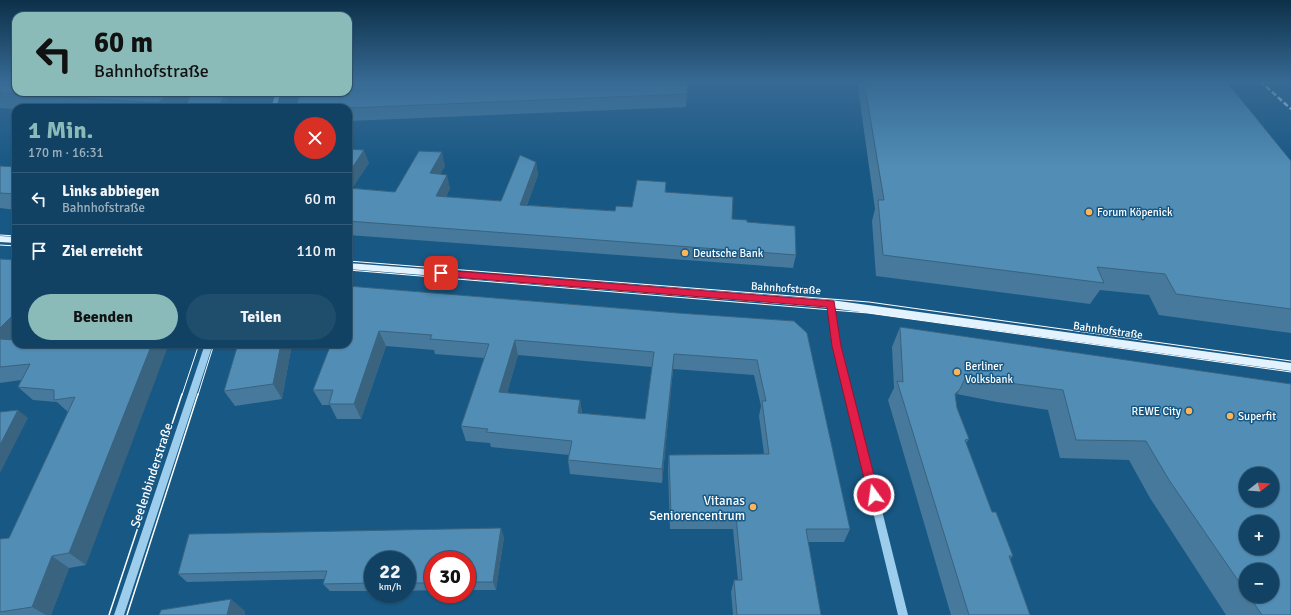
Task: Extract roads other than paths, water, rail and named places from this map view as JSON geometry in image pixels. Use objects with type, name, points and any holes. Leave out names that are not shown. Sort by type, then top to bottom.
[{"type":"main road","points":[[0,239],[12,240]]},
{"type":"main road","name":"Bahnhofstraße","points":[[352,266],[831,304],[1291,367]]},
{"type":"street","points":[[831,304],[837,346],[903,615]]},
{"type":"street","name":"Seelenbinderstraße","points":[[119,615],[208,348]]},
{"type":"tram line","points":[[0,235],[12,236]]},
{"type":"tram line","points":[[0,245],[12,246]]},
{"type":"tram line","points":[[352,261],[869,302],[1291,361]]},
{"type":"tram line","points":[[352,270],[868,313],[1291,372]]},
{"type":"tram line","points":[[182,395],[198,348]]},
{"type":"tram line","points":[[198,395],[213,348]]},
{"type":"tram line","points":[[109,615],[182,394]]},
{"type":"tram line","points":[[127,615],[198,394]]},
{"type":"place","name":"Forum Köpenick","points":[[1089,212]]},
{"type":"place","name":"Deutsche Bank","points":[[685,253]]},
{"type":"place","name":"Berliner Volksbank","points":[[957,372]]},
{"type":"place","name":"REWE City","points":[[1189,411]]},
{"type":"place","name":"Superfit","points":[[1230,416]]},
{"type":"place","name":"Vitanas Seniorencentrum","points":[[753,507]]}]
